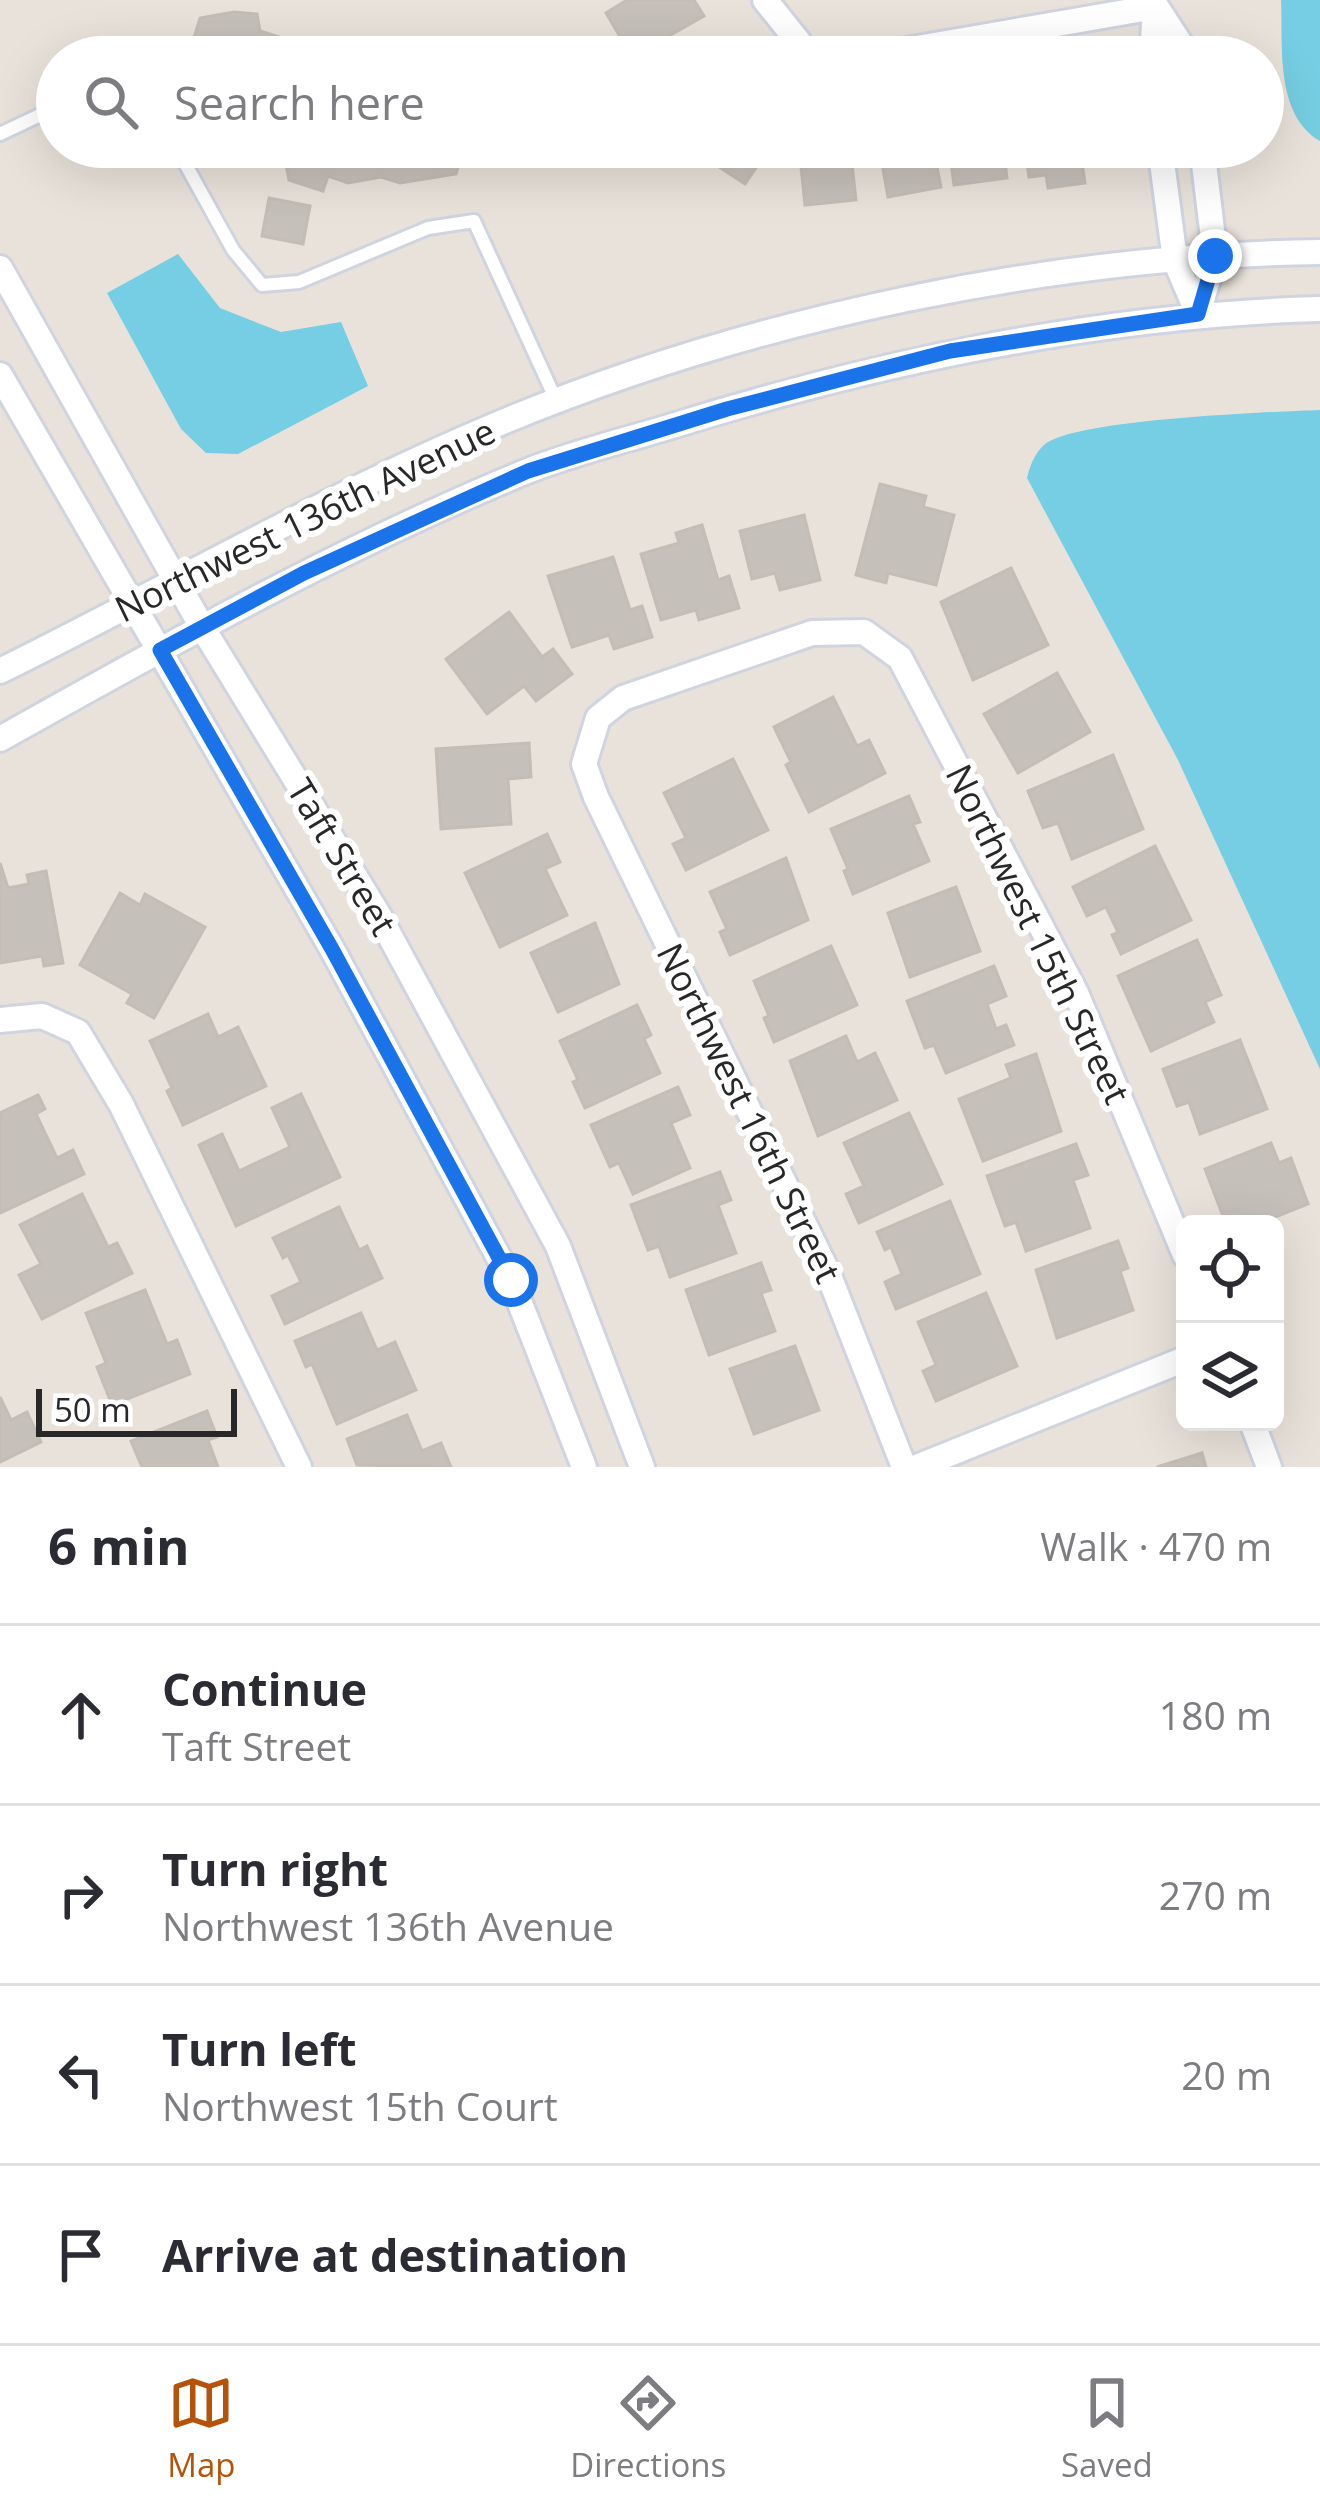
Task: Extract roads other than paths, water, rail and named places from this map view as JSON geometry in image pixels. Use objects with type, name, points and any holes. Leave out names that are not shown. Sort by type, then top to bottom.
[{"type":"street","points":[[765,0],[799,36]]},
{"type":"street","points":[[977,36],[1154,3]]},
{"type":"street","points":[[1153,36],[1154,3]]},
{"type":"street","points":[[1154,3],[1175,36]]},
{"type":"street","points":[[1163,168],[1174,260],[1198,314]]},
{"type":"street","points":[[1198,314],[1215,256],[1205,168]]},
{"type":"street","name":"Northwest 136th Avenue","points":[[0,671],[136,604],[283,523],[503,422],[710,350],[941,290],[1174,260],[1320,252]]},
{"type":"street","name":"Taft Street","points":[[0,268],[202,627],[378,914],[558,1246],[642,1467]]},
{"type":"street","name":"Northwest 136th Avenue","points":[[0,739],[304,573],[550,464],[727,409],[950,351],[1198,314],[1320,309]]},
{"type":"street","name":"Taft Street","points":[[0,375],[332,949],[511,1280],[584,1467]]},
{"type":"street","name":"Northwest 15th Street","points":[[584,764],[598,718],[623,698],[812,632],[864,632],[900,658],[1076,993],[1176,1233]]},
{"type":"street","name":"Northwest 16th Street","points":[[584,764],[828,1273],[904,1467]]},
{"type":"street","points":[[0,1020],[41,1016],[79,1032],[121,1103],[299,1467]]},
{"type":"street","points":[[917,1467],[1176,1363]]},
{"type":"street","points":[[1255,1431],[1269,1467]]},
{"type":"lane","points":[[0,134],[36,116]]},
{"type":"lane","points":[[188,168],[233,250],[262,285],[299,282],[428,228],[474,220],[556,401]]},
{"type":"water","points":[[1281,0],[1320,0],[1320,141],[1305,129],[1288,97]]},
{"type":"water","points":[[178,254],[220,308],[281,332],[341,322],[368,386],[238,454],[206,453],[181,429],[107,293]]},
{"type":"water","points":[[1320,410],[1320,1069],[1178,760],[1027,478],[1044,445],[1093,429],[1175,418]]}]
